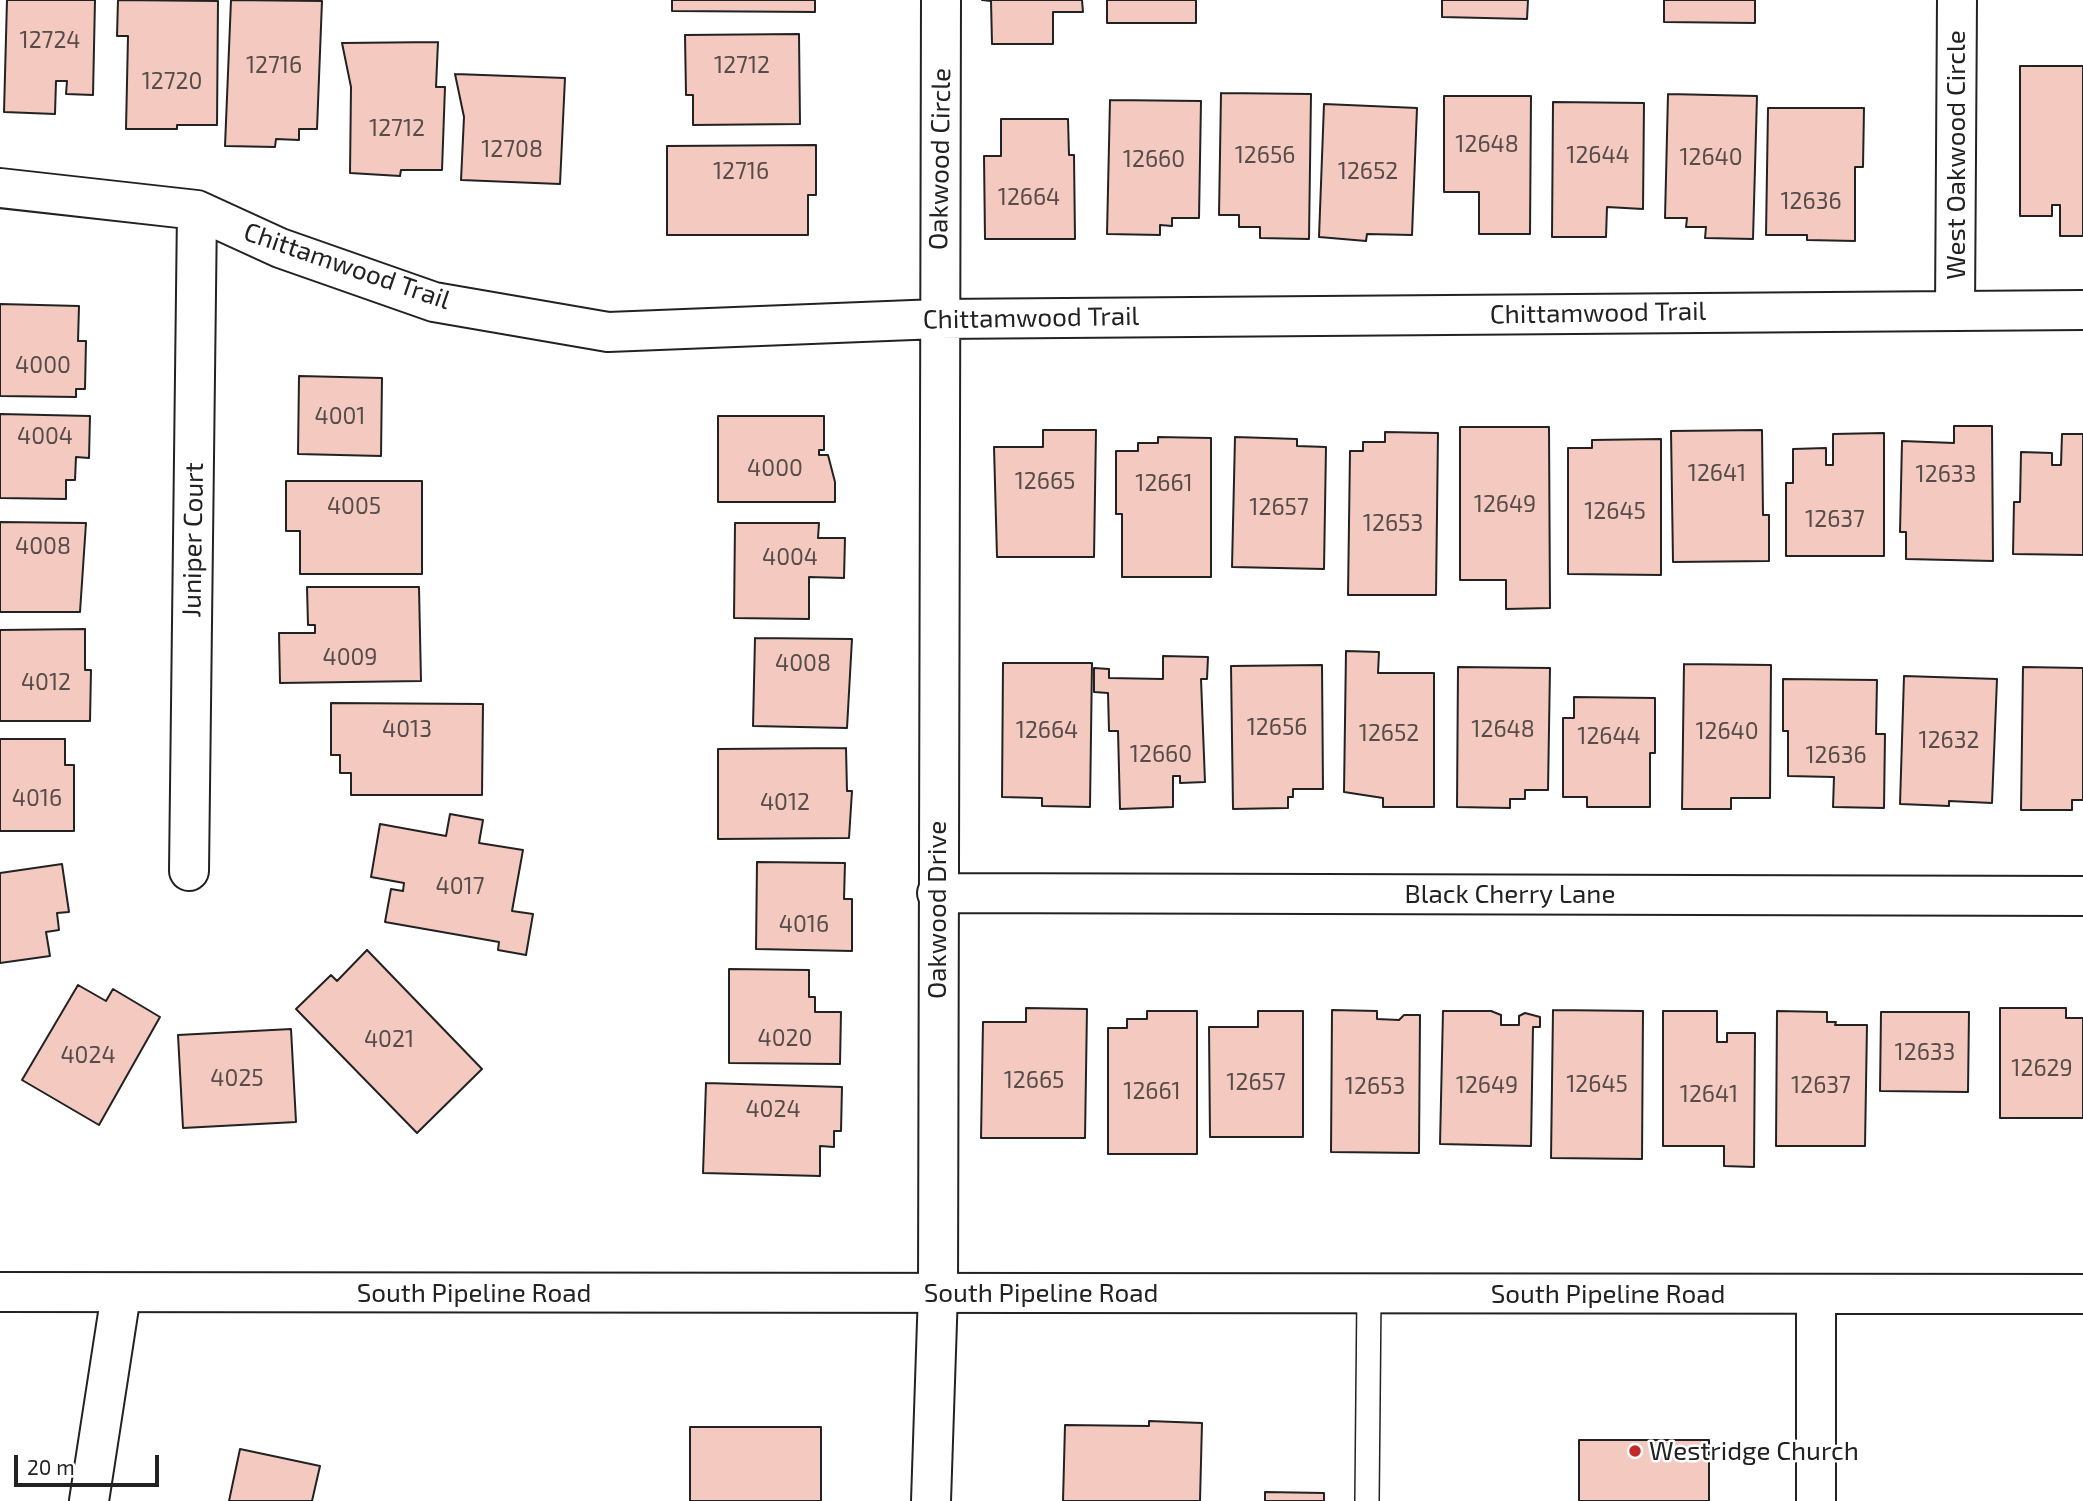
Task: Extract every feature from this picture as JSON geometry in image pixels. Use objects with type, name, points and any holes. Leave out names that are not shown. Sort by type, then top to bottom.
[{"type":"street","name":"Oakwood Circle","points":[[939,319],[941,0]]},
{"type":"street","name":"West Oakwood Circle","points":[[1955,310],[1957,0]]},
{"type":"street","name":"Chittamwood Trail","points":[[0,188],[197,209],[280,248],[434,302],[608,332],[939,319],[2083,310]]},
{"type":"street","name":"Juniper Court","points":[[189,871],[197,209]]},
{"type":"street","name":"Oakwood Drive","points":[[931,1501],[938,1292],[939,319]]},
{"type":"street","name":"Black Cherry Lane","points":[[937,893],[2083,896]]},
{"type":"street","name":"South Pipeline Road","points":[[0,1292],[2083,1294]]},
{"type":"street","points":[[89,1501],[121,1294]]},
{"type":"street","points":[[1816,1294],[1816,1501]]},
{"type":"lane","points":[[1367,1501],[1369,1294]]},
{"type":"building","points":[[7,0],[95,0],[93,95],[66,94],[67,81],[56,81],[55,114],[4,112]]},
{"type":"building","points":[[118,0],[218,1],[217,125],[177,125],[177,129],[126,129],[128,36],[117,36]]},
{"type":"building","points":[[231,0],[322,1],[317,129],[299,129],[299,140],[276,139],[275,147],[225,146]]},
{"type":"building","points":[[672,0],[815,0],[815,12],[672,11]]},
{"type":"building","points":[[982,0],[1082,0],[1083,12],[1053,12],[1053,44],[992,44],[991,1]]},
{"type":"building","points":[[1107,0],[1196,0],[1196,23],[1107,23]]},
{"type":"building","points":[[1442,0],[1528,0],[1527,19],[1442,17]]},
{"type":"building","points":[[1664,0],[1755,0],[1755,23],[1664,22]]},
{"type":"building","points":[[799,34],[800,124],[693,125],[693,95],[686,95],[685,35]]},
{"type":"building","points":[[438,42],[436,87],[445,87],[442,170],[401,170],[400,176],[350,173],[351,87],[342,43]]},
{"type":"building","points":[[2020,66],[2083,66],[2083,236],[2060,236],[2060,205],[2052,205],[2052,216],[2020,216]]},
{"type":"building","points":[[455,74],[565,78],[560,184],[461,180],[464,117]]},
{"type":"building","points":[[1221,93],[1311,94],[1309,239],[1260,238],[1260,227],[1239,227],[1239,215],[1219,215]]},
{"type":"building","points":[[1668,94],[1757,96],[1753,239],[1705,238],[1706,227],[1686,227],[1687,218],[1665,218]]},
{"type":"building","points":[[1444,96],[1531,96],[1530,234],[1479,234],[1479,192],[1444,192]]},
{"type":"building","points":[[1110,100],[1201,101],[1199,218],[1172,218],[1172,226],[1160,225],[1160,235],[1107,234]]},
{"type":"building","points":[[1553,102],[1644,103],[1643,209],[1607,207],[1606,237],[1552,237]]},
{"type":"building","points":[[1324,104],[1417,108],[1412,235],[1367,234],[1366,241],[1319,237]]},
{"type":"building","points":[[1768,108],[1864,108],[1863,167],[1855,167],[1855,241],[1807,240],[1807,235],[1766,235]]},
{"type":"building","points":[[1001,119],[1068,119],[1069,155],[1074,155],[1075,239],[985,239],[984,156],[1001,156]]},
{"type":"building","points":[[816,145],[816,195],[808,195],[808,235],[667,235],[667,146]]},
{"type":"building","points":[[0,304],[79,306],[78,341],[86,341],[85,389],[76,389],[76,397],[0,396]]},
{"type":"building","points":[[299,376],[382,378],[381,456],[298,454]]},
{"type":"building","points":[[0,414],[90,416],[89,458],[76,457],[75,480],[66,480],[66,499],[0,498]]},
{"type":"building","points":[[718,416],[824,416],[824,450],[819,450],[819,455],[828,455],[835,482],[835,502],[718,502]]},
{"type":"building","points":[[1954,426],[1992,426],[1993,561],[1906,559],[1906,532],[1900,532],[1902,441],[1954,443]]},
{"type":"building","points":[[1460,427],[1549,427],[1550,608],[1506,609],[1506,580],[1460,580]]},
{"type":"building","points":[[1043,430],[1096,430],[1094,557],[997,557],[994,447],[1043,447]]},
{"type":"building","points":[[1762,430],[1763,515],[1769,515],[1769,561],[1673,562],[1671,431]]},
{"type":"building","points":[[1385,432],[1438,433],[1436,595],[1348,595],[1350,451],[1363,451],[1363,442],[1385,442]]},
{"type":"building","points":[[1884,433],[1884,556],[1786,556],[1786,483],[1793,483],[1793,449],[1826,448],[1826,465],[1833,465],[1833,434]]},
{"type":"building","points":[[2062,434],[2083,434],[2083,555],[2013,554],[2014,502],[2020,502],[2021,452],[2052,453],[2052,465],[2061,465]]},
{"type":"building","points":[[1158,437],[1211,438],[1211,577],[1122,577],[1122,514],[1116,514],[1116,451],[1138,451],[1138,443],[1158,443]]},
{"type":"building","points":[[1235,437],[1297,439],[1297,446],[1326,447],[1324,569],[1232,567]]},
{"type":"building","points":[[1661,439],[1661,575],[1568,574],[1568,448],[1592,448],[1592,440]]},
{"type":"building","points":[[286,481],[422,481],[422,574],[300,574],[300,531],[286,531]]},
{"type":"building","points":[[0,522],[86,523],[80,612],[0,612]]},
{"type":"building","points":[[735,523],[819,523],[818,538],[845,538],[844,578],[809,577],[809,619],[734,618]]},
{"type":"building","points":[[307,587],[419,587],[421,681],[280,683],[279,633],[315,633],[315,625],[308,625]]},
{"type":"building","points":[[85,629],[85,670],[91,670],[90,721],[0,721],[0,630]]},
{"type":"building","points":[[755,638],[852,639],[847,728],[753,726]]},
{"type":"building","points":[[1346,651],[1379,652],[1378,673],[1434,673],[1434,807],[1383,807],[1383,798],[1344,792]]},
{"type":"building","points":[[1163,656],[1208,657],[1207,679],[1201,679],[1205,782],[1180,783],[1180,776],[1173,776],[1173,807],[1120,809],[1118,731],[1109,731],[1108,693],[1094,692],[1094,668],[1109,669],[1109,678],[1163,679]]},
{"type":"building","points":[[1003,663],[1092,663],[1090,807],[1042,806],[1042,798],[1002,797]]},
{"type":"building","points":[[1684,664],[1771,665],[1770,798],[1731,798],[1731,809],[1682,809]]},
{"type":"building","points":[[1322,665],[1323,789],[1293,789],[1293,797],[1288,797],[1288,808],[1233,809],[1231,666]]},
{"type":"building","points":[[1458,667],[1550,668],[1548,790],[1525,790],[1525,799],[1510,799],[1510,808],[1457,807]]},
{"type":"building","points":[[2023,667],[2083,668],[2083,800],[2072,800],[2072,810],[2021,810]]},
{"type":"building","points":[[1904,676],[1997,679],[1992,803],[1949,801],[1949,806],[1900,804]]},
{"type":"building","points":[[1783,679],[1877,680],[1876,734],[1885,734],[1884,808],[1833,807],[1834,777],[1788,776],[1788,731],[1783,731]]},
{"type":"building","points":[[1574,697],[1655,698],[1655,753],[1650,753],[1650,807],[1587,807],[1587,797],[1563,797],[1563,718],[1574,718]]},
{"type":"building","points":[[331,703],[483,704],[482,795],[351,795],[351,773],[340,773],[340,755],[331,755]]},
{"type":"building","points":[[0,739],[65,739],[65,765],[74,765],[74,831],[0,831]]},
{"type":"building","points":[[846,748],[847,791],[852,791],[849,838],[718,839],[718,749]]},
{"type":"building","points":[[450,814],[483,820],[479,843],[523,850],[512,911],[533,914],[526,955],[498,950],[499,942],[385,922],[391,889],[403,891],[404,883],[371,877],[380,824],[446,836]]},
{"type":"building","points":[[757,862],[845,863],[844,899],[852,899],[852,951],[756,949]]},
{"type":"building","points":[[62,864],[69,912],[57,913],[59,930],[46,932],[50,956],[0,963],[0,873]]},
{"type":"building","points":[[367,950],[482,1069],[417,1133],[296,1009],[331,975],[337,981]]},
{"type":"building","points":[[729,969],[809,970],[809,997],[815,997],[815,1012],[841,1012],[840,1064],[729,1063]]},
{"type":"building","points":[[78,985],[106,1001],[113,989],[160,1017],[99,1125],[22,1080]]},
{"type":"building","points":[[1026,1008],[1087,1009],[1085,1138],[981,1138],[983,1022],[1026,1022]]},
{"type":"building","points":[[2000,1008],[2066,1008],[2066,1018],[2083,1018],[2083,1118],[2000,1118]]},
{"type":"building","points":[[1332,1010],[1377,1011],[1377,1019],[1399,1020],[1404,1015],[1420,1015],[1419,1153],[1331,1152]]},
{"type":"building","points":[[1553,1010],[1643,1011],[1642,1159],[1551,1158]]},
{"type":"building","points":[[1147,1011],[1197,1011],[1197,1154],[1108,1154],[1108,1028],[1127,1028],[1127,1019],[1147,1019]]},
{"type":"building","points":[[1258,1011],[1303,1011],[1303,1137],[1210,1137],[1209,1027],[1258,1027]]},
{"type":"building","points":[[1443,1011],[1491,1011],[1501,1015],[1501,1025],[1519,1025],[1519,1016],[1525,1013],[1540,1017],[1540,1027],[1533,1027],[1531,1146],[1440,1144]]},
{"type":"building","points":[[1663,1011],[1717,1011],[1717,1042],[1727,1042],[1727,1033],[1755,1033],[1754,1167],[1724,1166],[1724,1146],[1663,1146]]},
{"type":"building","points":[[1777,1011],[1827,1012],[1827,1022],[1836,1022],[1835,1025],[1867,1025],[1865,1146],[1776,1146]]},
{"type":"building","points":[[1881,1012],[1969,1012],[1968,1092],[1880,1091]]},
{"type":"building","points":[[291,1029],[296,1122],[183,1128],[178,1035]]},
{"type":"building","points":[[706,1083],[842,1087],[841,1131],[834,1131],[834,1147],[820,1146],[820,1176],[703,1173]]},
{"type":"building","points":[[1149,1421],[1202,1423],[1200,1501],[1063,1501],[1065,1425],[1149,1426]]},
{"type":"building","points":[[690,1427],[821,1427],[821,1501],[690,1501]]},
{"type":"building","points":[[1579,1440],[1709,1440],[1709,1501],[1579,1501]]},
{"type":"building","points":[[240,1449],[320,1466],[312,1501],[229,1501]]},
{"type":"building","points":[[1265,1492],[1324,1493],[1324,1501],[1265,1501]]},
{"type":"place","name":"Westridge Church","points":[[1635,1451]]}]
